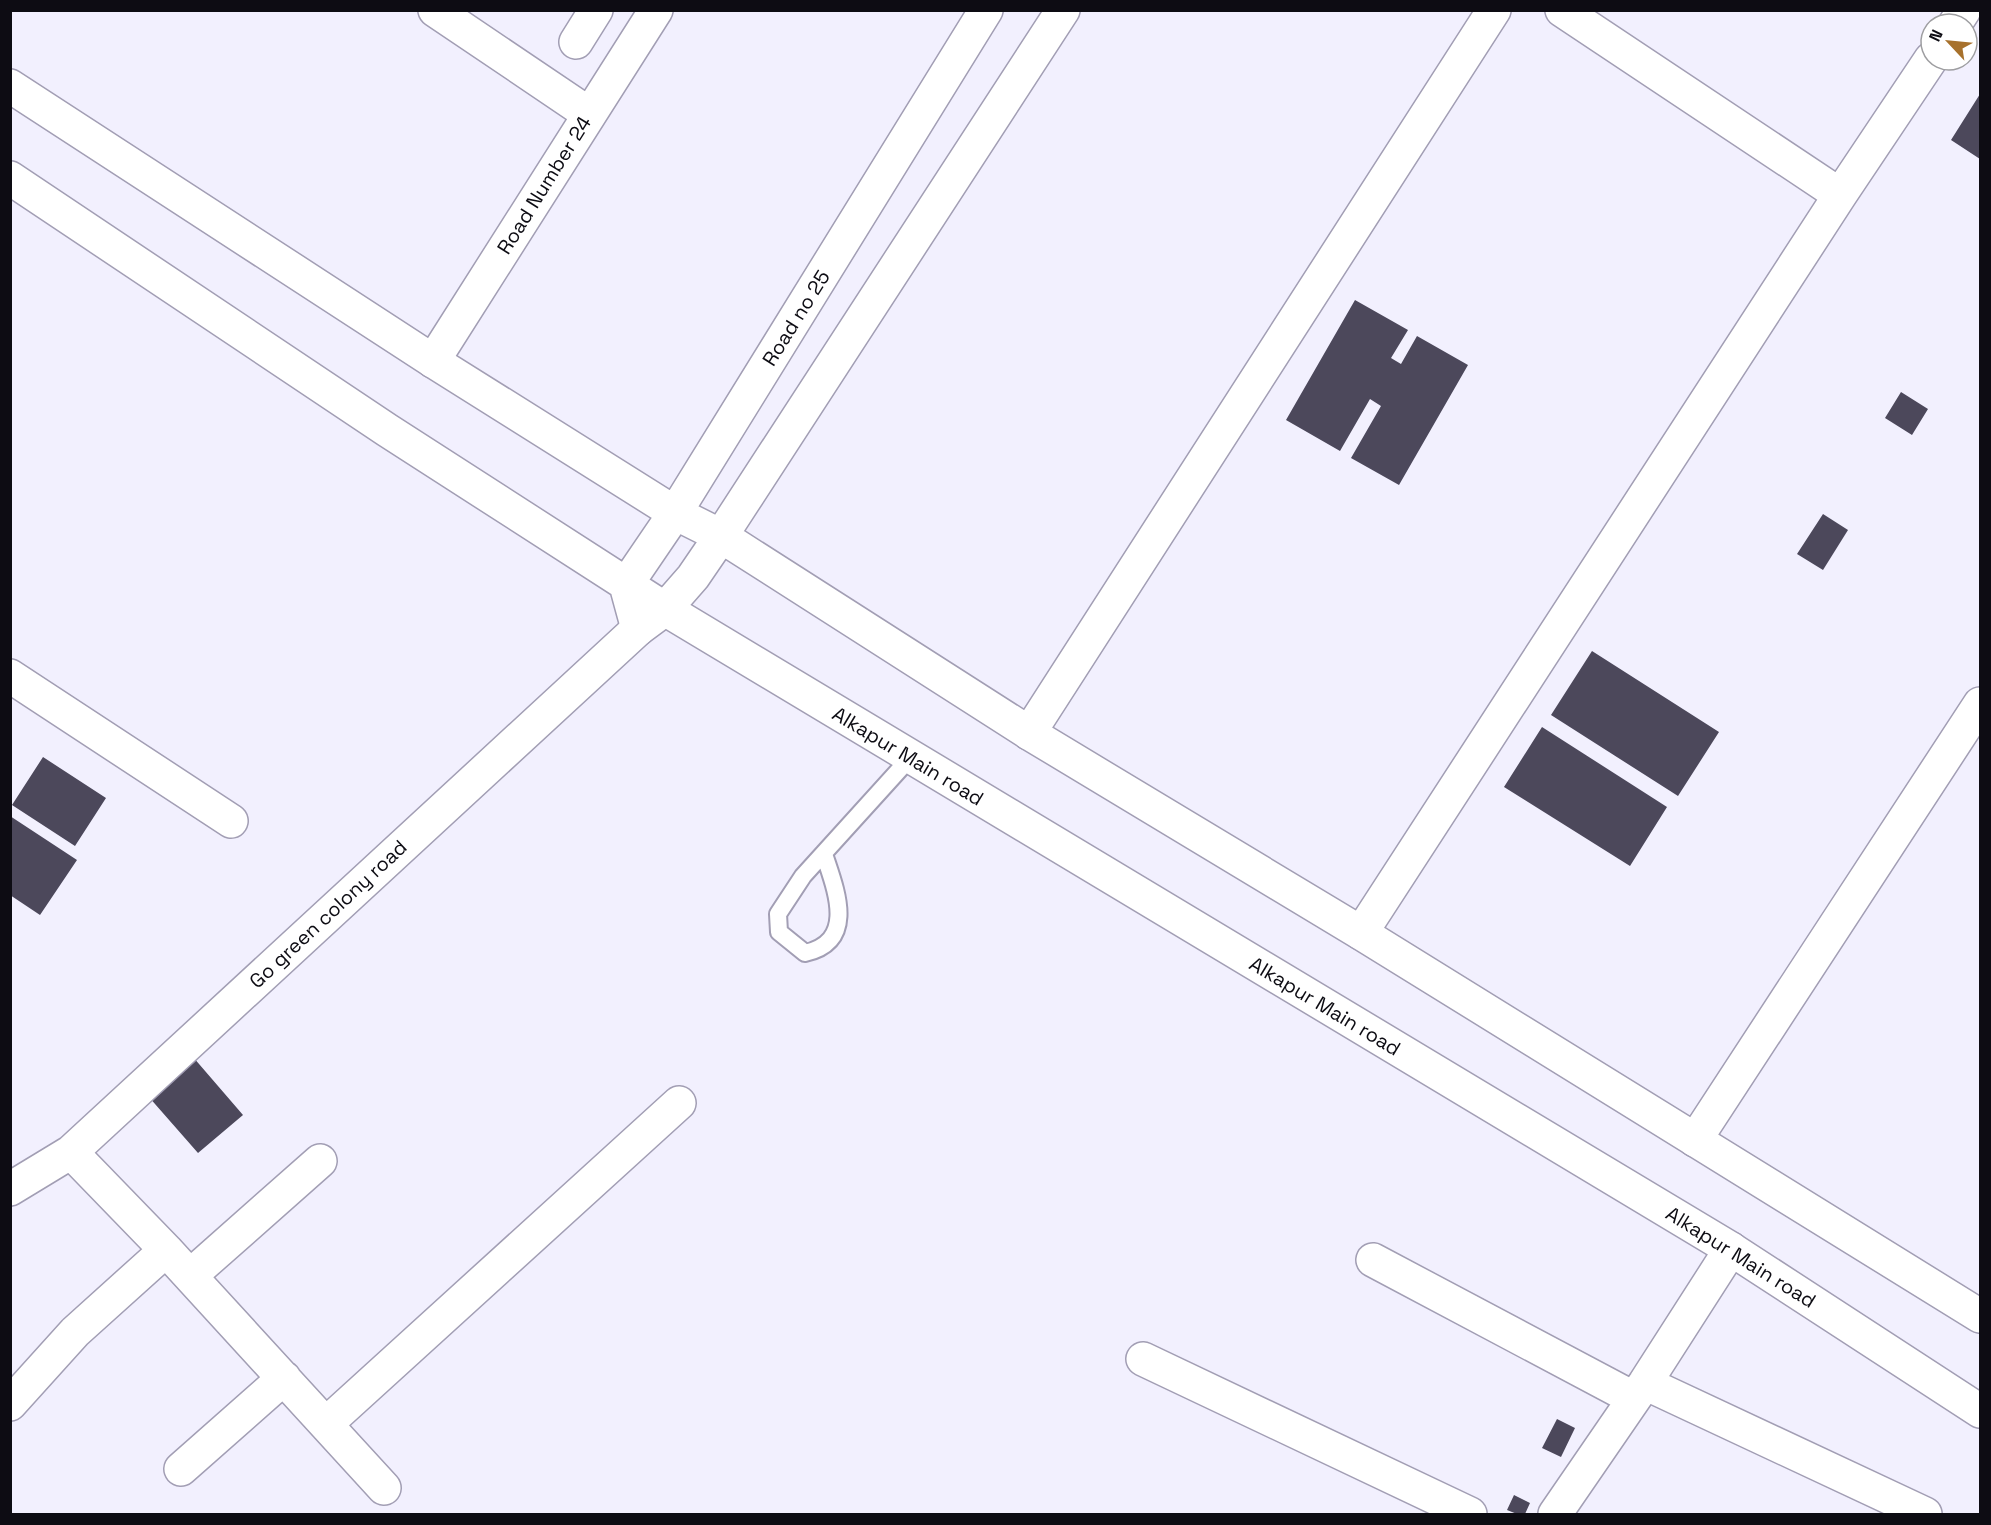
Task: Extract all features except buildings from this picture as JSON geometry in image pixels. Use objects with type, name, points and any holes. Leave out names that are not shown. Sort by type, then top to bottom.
[{"type":"street","points":[[435,10],[589,114]]},
{"type":"street","points":[[576,42],[596,10]]},
{"type":"street","name":"Road Number 24","points":[[433,361],[656,10]]},
{"type":"street","name":"Road no 25","points":[[626,585],[675,513],[986,10]]},
{"type":"street","points":[[665,609],[693,577],[721,536],[1063,10]]},
{"type":"street","points":[[1029,733],[1494,10]]},
{"type":"street","points":[[1562,10],[1840,195]]},
{"type":"street","points":[[1361,933],[1922,72]]},
{"type":"street","points":[[10,86],[433,361],[675,513],[721,536],[1029,733],[1361,933],[1980,1316]]},
{"type":"street","name":"Alkapur Main road","points":[[10,178],[387,430],[608,571],[626,585],[910,758],[1731,1249],[1980,1411]]},
{"type":"street","points":[[626,585],[638,629]]},
{"type":"street","name":"Go green colony road","points":[[10,1189],[71,1152],[638,629],[665,609]]},
{"type":"street","points":[[10,676],[231,821]]},
{"type":"street","points":[[1695,1140],[1980,704]]},
{"type":"street","points":[[326,1424],[679,1103]]},
{"type":"street","points":[[71,1152],[166,1250],[384,1488]]},
{"type":"street","points":[[190,1276],[320,1161]]},
{"type":"street","points":[[1555,1515],[1731,1249]]},
{"type":"street","points":[[10,1404],[75,1332],[166,1250]]},
{"type":"street","points":[[1373,1260],[1639,1390],[1925,1515]]},
{"type":"street","points":[[1143,1359],[1470,1515]]},
{"type":"street","points":[[181,1469],[284,1378]]},
{"type":"lane","points":[[824,854],[838,897],[836,933],[819,950],[805,953],[779,932],[778,914],[803,876],[910,758]]}]
